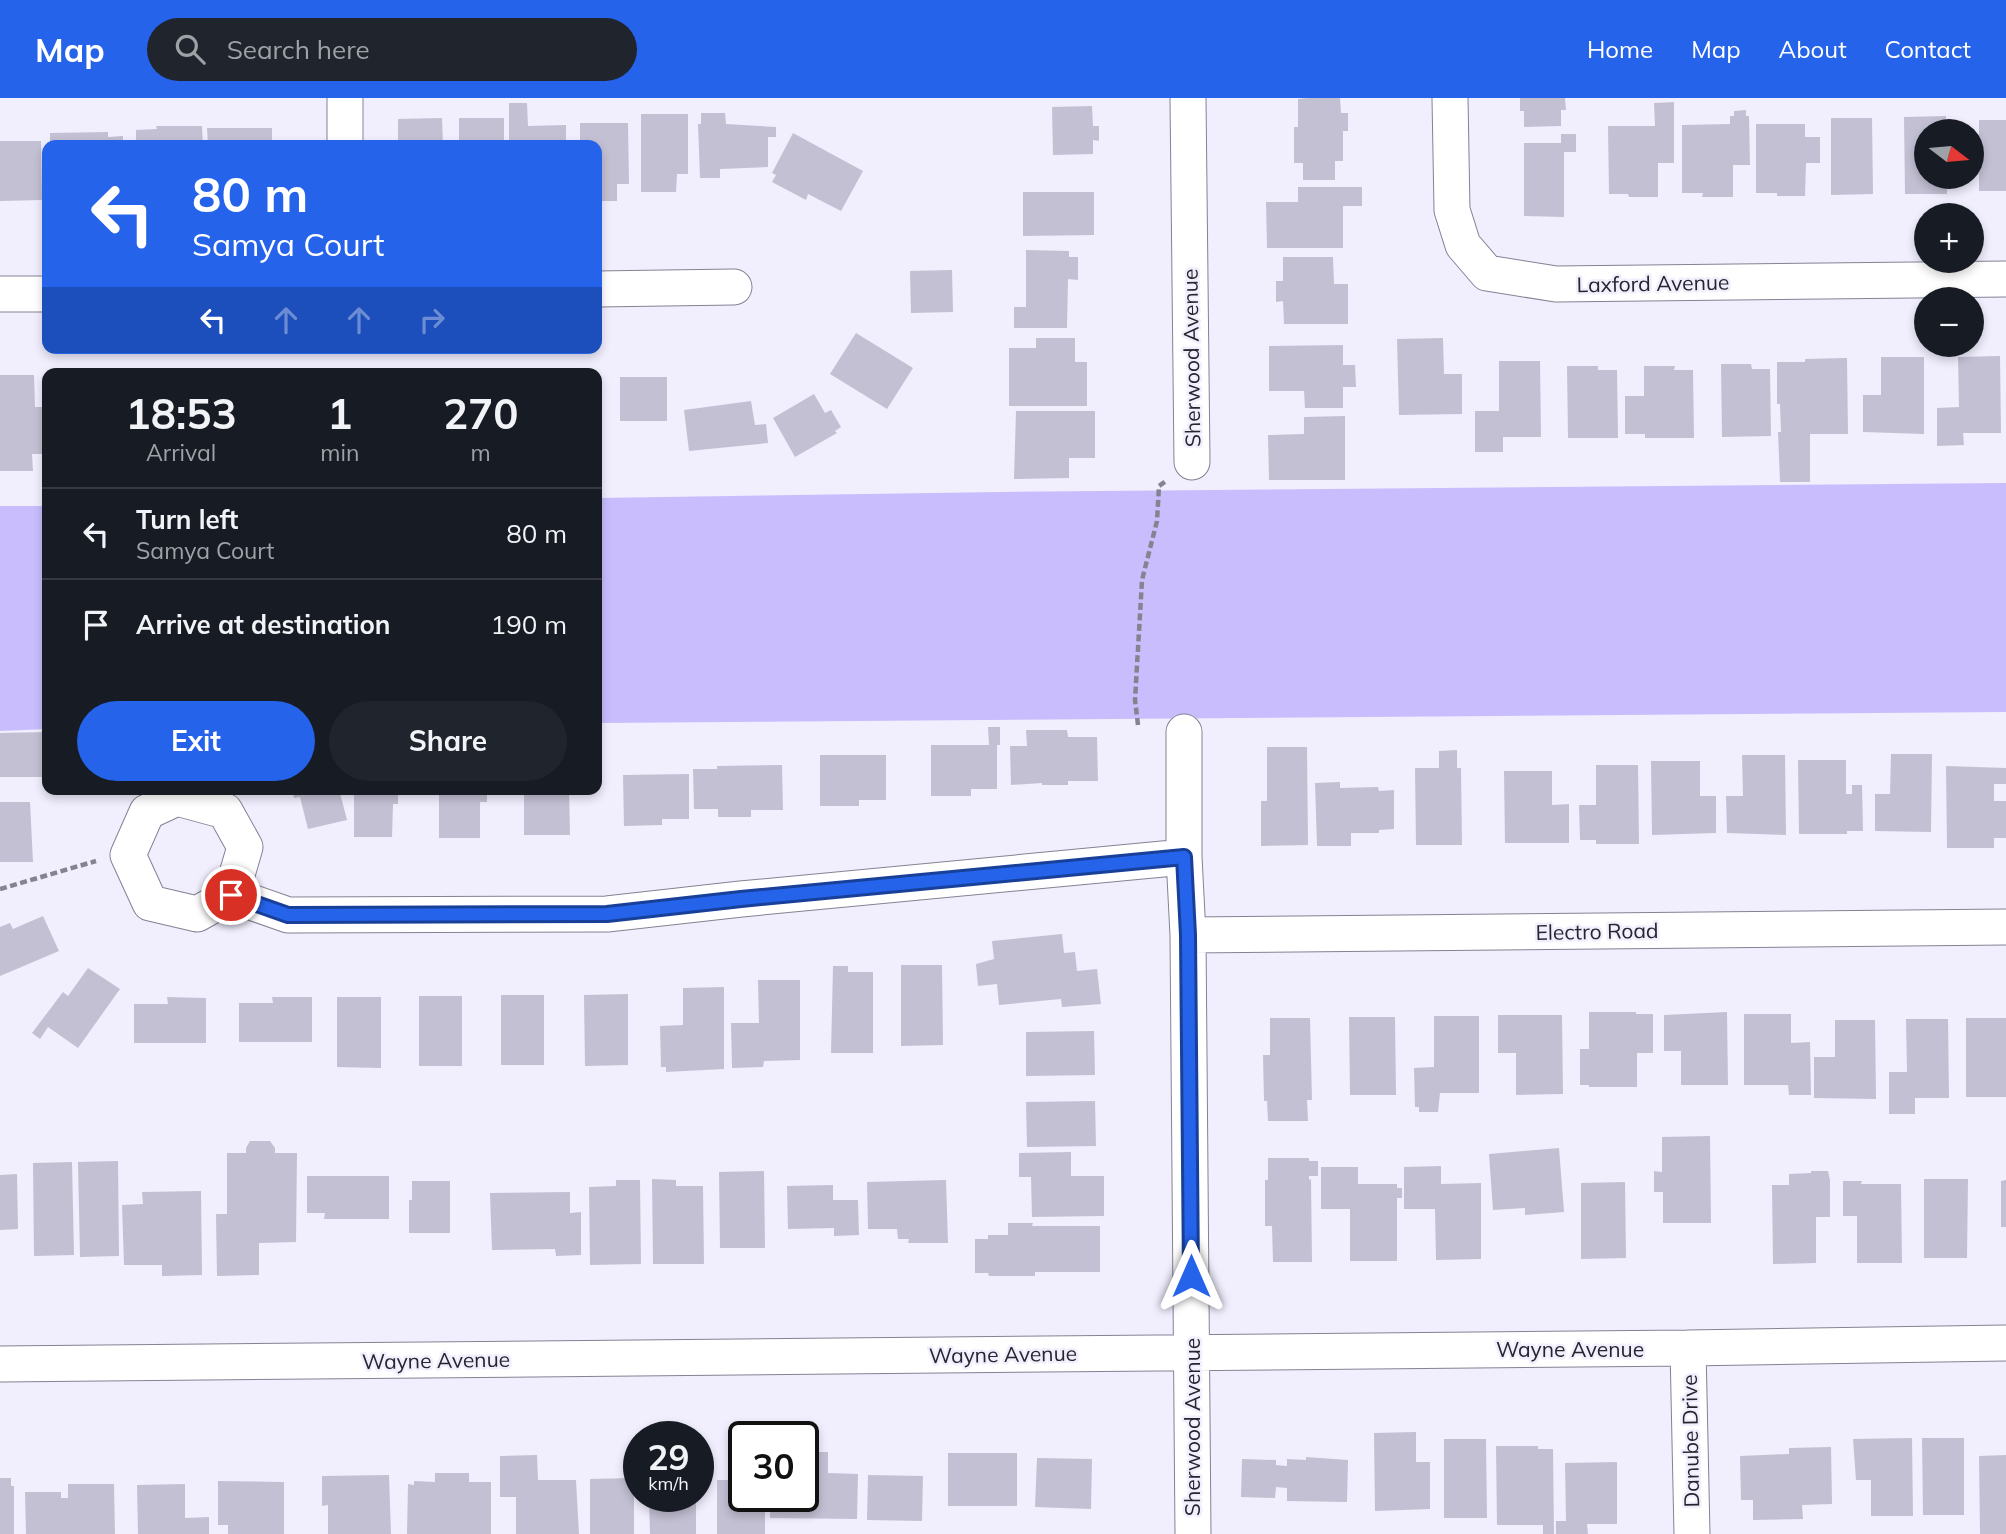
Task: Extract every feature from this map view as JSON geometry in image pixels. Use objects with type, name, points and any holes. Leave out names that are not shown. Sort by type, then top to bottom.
[{"type":"street","points":[[345,98],[345,140]]},
{"type":"street","name":"Sherwood Avenue","points":[[1188,98],[1192,462]]},
{"type":"street","name":"Laxford Avenue","points":[[1450,98],[1452,210],[1463,245],[1488,274],[1556,284],[2006,279]]},
{"type":"street","points":[[602,289],[734,288]]},
{"type":"street","points":[[0,294],[42,294]]},
{"type":"street","name":"Sherwood Avenue","points":[[1184,732],[1193,1534]]},
{"type":"street","points":[[177,798],[225,811],[245,847],[231,895],[197,914],[150,903],[128,855],[148,812],[177,798]]},
{"type":"street","points":[[231,895],[288,915],[607,914],[1184,857]]},
{"type":"street","name":"Electro Road","points":[[1188,935],[2006,927]]},
{"type":"street","name":"Wayne Avenue","points":[[0,1364],[2006,1343]]},
{"type":"street","name":"Danube Drive","points":[[1688,1348],[1692,1534]]},
{"type":"path","name":"Sherwood Avenue","points":[[1138,724],[1135,700],[1142,580],[1157,521],[1159,486],[1192,462]]},
{"type":"path","points":[[0,889],[90,862],[128,855]]},
{"type":"shaded area","points":[[2006,483],[2006,712],[602,723],[602,498]]},
{"type":"shaded area","points":[[0,506],[42,506],[42,729],[0,731]]},
{"type":"building","points":[[1340,98],[1341,113],[1348,113],[1348,131],[1343,131],[1343,161],[1335,161],[1335,180],[1303,180],[1303,163],[1294,163],[1294,127],[1298,127],[1298,99]]},
{"type":"building","points":[[1520,98],[1565,98],[1566,110],[1561,110],[1561,126],[1524,127],[1524,111],[1520,111]]},
{"type":"building","points":[[1674,102],[1674,163],[1658,163],[1658,197],[1609,194],[1608,126],[1655,126],[1654,103]]},
{"type":"building","points":[[509,103],[527,103],[528,126],[566,125],[566,140],[509,140]]},
{"type":"building","points":[[1092,106],[1093,126],[1099,126],[1099,141],[1093,140],[1093,154],[1053,155],[1052,107]]},
{"type":"building","points":[[1746,110],[1746,116],[1749,116],[1750,165],[1733,165],[1733,197],[1702,197],[1703,193],[1682,193],[1682,125],[1730,124],[1730,116],[1734,116],[1734,111]]},
{"type":"building","points":[[701,113],[725,113],[726,124],[776,127],[776,137],[768,137],[768,167],[720,169],[720,178],[700,178],[698,124],[701,124]]},
{"type":"building","points":[[641,114],[688,114],[688,174],[677,174],[676,192],[641,192]]},
{"type":"building","points":[[1946,116],[1946,119],[1914,119],[1914,189],[1947,189],[1947,194],[1905,194],[1904,117]]},
{"type":"building","points":[[442,118],[443,140],[398,140],[398,119]]},
{"type":"building","points":[[459,118],[504,118],[504,140],[459,140]]},
{"type":"building","points":[[1831,118],[1872,118],[1873,194],[1831,195]]},
{"type":"building","points":[[1984,120],[2006,120],[2006,191],[1979,191],[1984,189]]},
{"type":"building","points":[[580,123],[628,123],[629,184],[617,184],[617,201],[602,201],[602,140],[580,140]]},
{"type":"building","points":[[1756,124],[1805,124],[1805,137],[1820,137],[1820,163],[1806,163],[1805,196],[1756,193]]},
{"type":"building","points":[[156,126],[202,126],[203,140],[136,140],[136,130],[157,129]]},
{"type":"building","points":[[207,128],[272,128],[272,140],[208,140]]},
{"type":"building","points":[[108,132],[108,137],[123,136],[123,140],[50,140],[50,133]]},
{"type":"building","points":[[793,133],[863,171],[841,211],[808,194],[806,200],[772,182],[776,175],[772,173]]},
{"type":"building","points":[[1561,134],[1576,134],[1576,152],[1564,152],[1564,217],[1524,216],[1524,143],[1561,143]]},
{"type":"building","points":[[0,141],[41,141],[42,200],[0,201]]},
{"type":"building","points":[[1298,187],[1362,187],[1362,206],[1343,206],[1343,248],[1267,248],[1266,202],[1298,202]]},
{"type":"building","points":[[1023,192],[1094,192],[1094,235],[1023,236]]},
{"type":"building","points":[[1026,250],[1069,251],[1069,257],[1078,257],[1078,280],[1068,279],[1067,328],[1014,328],[1014,307],[1026,307]]},
{"type":"building","points":[[1283,257],[1333,257],[1334,284],[1348,284],[1348,324],[1284,324],[1283,301],[1276,302],[1276,281],[1283,281]]},
{"type":"building","points":[[952,270],[953,312],[911,313],[910,271]]},
{"type":"building","points":[[856,333],[913,368],[887,409],[830,374]]},
{"type":"building","points":[[1036,338],[1075,338],[1075,362],[1087,362],[1087,406],[1009,406],[1009,348],[1036,348]]},
{"type":"building","points":[[1443,338],[1444,374],[1462,374],[1462,414],[1399,415],[1397,339]]},
{"type":"building","points":[[1343,345],[1343,365],[1355,365],[1356,387],[1343,387],[1343,408],[1305,408],[1304,391],[1269,391],[1269,346]]},
{"type":"building","points":[[2000,356],[2001,433],[1963,433],[1964,445],[1937,446],[1937,408],[1959,407],[1958,357]]},
{"type":"building","points":[[1881,357],[1924,357],[1924,434],[1863,432],[1863,395],[1881,395]]},
{"type":"building","points":[[1847,358],[1848,434],[1810,434],[1810,482],[1780,482],[1778,432],[1781,432],[1780,404],[1777,404],[1777,362]]},
{"type":"building","points":[[1499,361],[1540,361],[1541,437],[1503,437],[1503,452],[1475,452],[1475,411],[1499,411]]},
{"type":"building","points":[[1721,364],[1751,364],[1752,369],[1770,369],[1771,436],[1722,437]]},
{"type":"building","points":[[1567,366],[1598,366],[1598,370],[1617,370],[1618,438],[1568,438]]},
{"type":"building","points":[[1644,366],[1675,366],[1674,370],[1693,370],[1694,438],[1645,438],[1645,434],[1625,434],[1625,396],[1644,396]]},
{"type":"building","points":[[0,375],[34,375],[35,407],[42,407],[42,454],[32,454],[33,471],[0,471]]},
{"type":"building","points":[[620,377],[667,377],[667,421],[620,421]]},
{"type":"building","points":[[814,394],[825,413],[831,410],[841,427],[835,431],[837,433],[795,457],[773,418]]},
{"type":"building","points":[[751,401],[755,425],[766,424],[768,443],[689,451],[684,410]]},
{"type":"building","points":[[1016,411],[1095,411],[1095,458],[1069,458],[1069,478],[1014,479]]},
{"type":"building","points":[[1345,416],[1345,480],[1269,480],[1268,435],[1304,434],[1304,417]]},
{"type":"building","points":[[988,727],[1000,727],[1000,745],[997,745],[997,789],[971,789],[971,796],[931,796],[931,745],[989,745]]},
{"type":"building","points":[[1026,730],[1067,730],[1068,737],[1097,737],[1098,781],[1068,781],[1068,785],[1011,785],[1010,746],[1027,746]]},
{"type":"building","points":[[42,732],[42,777],[0,777],[0,733]]},
{"type":"building","points":[[1267,747],[1307,747],[1308,845],[1261,846],[1261,801],[1267,801]]},
{"type":"building","points":[[1457,750],[1457,768],[1461,768],[1462,845],[1416,845],[1415,768],[1439,768],[1439,751]]},
{"type":"building","points":[[1891,754],[1932,754],[1931,832],[1875,831],[1875,794],[1890,794]]},
{"type":"building","points":[[820,755],[886,755],[886,800],[859,800],[859,806],[820,806]]},
{"type":"building","points":[[1742,755],[1785,755],[1786,835],[1727,833],[1726,796],[1743,796]]},
{"type":"building","points":[[1798,760],[1846,760],[1846,794],[1852,794],[1852,785],[1862,785],[1863,831],[1847,831],[1847,834],[1799,834]]},
{"type":"building","points":[[1651,761],[1700,761],[1700,796],[1716,796],[1716,833],[1652,835]]},
{"type":"building","points":[[782,765],[783,810],[751,810],[751,817],[718,817],[718,809],[694,809],[693,769]]},
{"type":"building","points":[[1596,765],[1638,765],[1639,844],[1596,844],[1596,840],[1580,840],[1579,805],[1596,805]]},
{"type":"building","points":[[1946,766],[2006,768],[2006,784],[1994,784],[1994,801],[2006,801],[2006,838],[1994,838],[1994,848],[1947,848]]},
{"type":"building","points":[[1504,771],[1552,771],[1552,805],[1569,804],[1569,843],[1505,843]]},
{"type":"building","points":[[689,774],[689,819],[662,819],[662,825],[624,826],[623,775]]},
{"type":"building","points":[[1340,782],[1340,788],[1378,787],[1379,791],[1394,790],[1394,829],[1379,830],[1379,833],[1351,833],[1351,846],[1317,846],[1315,783]]},
{"type":"building","points":[[293,795],[341,795],[347,820],[308,829],[300,797],[294,798]]},
{"type":"building","points":[[354,795],[398,795],[398,804],[393,804],[392,837],[354,837]]},
{"type":"building","points":[[439,795],[487,795],[487,802],[480,802],[480,838],[439,838]]},
{"type":"building","points":[[524,795],[569,795],[570,835],[524,835]]},
{"type":"building","points":[[0,802],[30,802],[33,862],[0,862]]},
{"type":"building","points":[[43,916],[59,951],[0,976],[0,927],[10,923],[13,929]]},
{"type":"building","points":[[1062,934],[1064,953],[1075,952],[1077,971],[1097,969],[1101,1004],[1062,1007],[1061,999],[999,1005],[997,984],[978,986],[976,964],[994,959],[992,941]]},
{"type":"building","points":[[901,965],[942,965],[943,1045],[901,1046]]},
{"type":"building","points":[[833,966],[848,966],[848,972],[873,972],[873,1053],[831,1053]]},
{"type":"building","points":[[88,968],[120,989],[78,1048],[48,1027],[40,1039],[32,1033],[63,992],[68,996]]},
{"type":"building","points":[[758,980],[800,980],[800,1060],[764,1061],[763,1067],[732,1068],[731,1023],[759,1023]]},
{"type":"building","points":[[724,987],[724,1069],[666,1072],[666,1067],[661,1067],[660,1026],[683,1025],[683,988]]},
{"type":"building","points":[[628,994],[628,1065],[585,1066],[584,995]]},
{"type":"building","points":[[501,995],[544,995],[544,1065],[501,1065]]},
{"type":"building","points":[[419,996],[462,996],[462,1066],[419,1066]]},
{"type":"building","points":[[167,997],[206,998],[206,1043],[134,1043],[134,1004],[168,1004]]},
{"type":"building","points":[[272,997],[312,997],[312,1042],[239,1042],[239,1003],[273,1003]]},
{"type":"building","points":[[337,997],[381,997],[381,1068],[337,1067]]},
{"type":"building","points":[[1589,1012],[1653,1014],[1653,1053],[1637,1053],[1637,1087],[1580,1085],[1580,1049],[1589,1049]]},
{"type":"building","points":[[1727,1012],[1728,1085],[1681,1085],[1681,1051],[1664,1051],[1664,1015]]},
{"type":"building","points":[[1744,1014],[1791,1014],[1791,1043],[1810,1042],[1811,1095],[1789,1095],[1788,1085],[1744,1085]]},
{"type":"building","points":[[1498,1015],[1562,1015],[1563,1094],[1516,1095],[1516,1053],[1498,1053]]},
{"type":"building","points":[[1434,1016],[1479,1016],[1479,1093],[1440,1093],[1438,1112],[1419,1112],[1419,1107],[1415,1107],[1414,1068],[1434,1067]]},
{"type":"building","points":[[1349,1017],[1395,1017],[1396,1095],[1350,1095]]},
{"type":"building","points":[[1270,1018],[1310,1018],[1312,1100],[1307,1100],[1308,1121],[1268,1121],[1267,1101],[1264,1101],[1263,1055],[1270,1055]]},
{"type":"building","points":[[1966,1018],[2006,1018],[2006,1097],[1966,1097]]},
{"type":"building","points":[[1906,1019],[1948,1019],[1949,1098],[1915,1098],[1915,1114],[1889,1114],[1889,1072],[1907,1072]]},
{"type":"building","points":[[1835,1020],[1875,1020],[1876,1099],[1814,1098],[1814,1057],[1835,1057]]},
{"type":"building","points":[[1094,1031],[1095,1075],[1026,1076],[1026,1032]]},
{"type":"building","points":[[1095,1101],[1096,1146],[1027,1147],[1026,1102]]},
{"type":"building","points":[[1710,1136],[1711,1223],[1663,1223],[1663,1192],[1654,1192],[1654,1171],[1662,1172],[1662,1137]]},
{"type":"building","points":[[250,1141],[270,1141],[275,1153],[297,1153],[296,1242],[259,1243],[259,1275],[217,1276],[216,1214],[227,1214],[227,1153],[246,1153]]},
{"type":"building","points":[[1559,1148],[1564,1212],[1525,1215],[1525,1208],[1493,1210],[1489,1154]]},
{"type":"building","points":[[1071,1152],[1071,1176],[1104,1176],[1104,1216],[1032,1217],[1031,1177],[1019,1177],[1019,1153]]},
{"type":"building","points":[[1268,1158],[1309,1158],[1309,1161],[1318,1161],[1318,1176],[1309,1176],[1312,1262],[1273,1262],[1272,1226],[1265,1226]]},
{"type":"building","points":[[118,1161],[119,1256],[80,1257],[78,1162]]},
{"type":"building","points":[[72,1162],[74,1255],[34,1256],[33,1163]]},
{"type":"building","points":[[1441,1166],[1441,1184],[1481,1183],[1481,1259],[1436,1260],[1435,1209],[1404,1209],[1404,1167]]},
{"type":"building","points":[[1321,1167],[1358,1167],[1358,1184],[1397,1184],[1397,1188],[1402,1188],[1402,1198],[1397,1198],[1397,1261],[1350,1261],[1350,1209],[1321,1209]]},
{"type":"building","points":[[764,1171],[765,1248],[720,1248],[719,1172]]},
{"type":"building","points":[[1828,1171],[1830,1180],[1830,1217],[1816,1217],[1816,1263],[1773,1264],[1772,1185],[1789,1185],[1789,1174]]},
{"type":"building","points":[[17,1174],[18,1229],[0,1230],[0,1175]]},
{"type":"building","points":[[307,1176],[389,1176],[389,1219],[324,1219],[325,1213],[307,1213]]},
{"type":"building","points":[[652,1179],[676,1180],[676,1186],[703,1186],[704,1264],[653,1264]]},
{"type":"building","points":[[1924,1179],[1968,1179],[1967,1258],[1924,1258]]},
{"type":"building","points":[[616,1180],[640,1180],[641,1264],[590,1265],[589,1187],[616,1186]]},
{"type":"building","points":[[946,1180],[948,1243],[908,1243],[909,1239],[898,1239],[897,1229],[868,1229],[867,1182]]},
{"type":"building","points":[[2006,1180],[2006,1227],[2001,1227],[2001,1181]]},
{"type":"building","points":[[412,1181],[450,1181],[450,1233],[409,1233]]},
{"type":"building","points":[[1843,1181],[1901,1184],[1902,1263],[1857,1263],[1857,1216],[1843,1216]]},
{"type":"building","points":[[1625,1182],[1626,1258],[1581,1259],[1581,1183]]},
{"type":"building","points":[[833,1185],[833,1200],[858,1200],[859,1235],[834,1236],[834,1228],[788,1229],[787,1186]]},
{"type":"building","points":[[201,1191],[202,1275],[162,1276],[162,1265],[124,1265],[122,1205],[143,1204],[142,1192]]},
{"type":"building","points":[[570,1192],[570,1213],[581,1212],[581,1255],[556,1256],[555,1249],[492,1250],[490,1193]]},
{"type":"building","points":[[1008,1223],[1033,1223],[1032,1226],[1100,1226],[1100,1272],[1035,1272],[1035,1276],[989,1276],[988,1273],[975,1273],[975,1239],[988,1239],[988,1235],[1008,1235]]},
{"type":"building","points":[[1416,1432],[1416,1462],[1430,1462],[1430,1509],[1375,1511],[1374,1433]]},
{"type":"building","points":[[1912,1438],[1913,1516],[1871,1516],[1871,1480],[1856,1480],[1853,1439]]},
{"type":"building","points":[[1922,1438],[1964,1438],[1964,1515],[1923,1515]]},
{"type":"building","points":[[1444,1439],[1486,1439],[1487,1518],[1444,1518]]},
{"type":"building","points":[[1496,1446],[1538,1446],[1538,1449],[1553,1449],[1554,1534],[1543,1534],[1543,1525],[1497,1525]]},
{"type":"building","points":[[1831,1447],[1832,1504],[1802,1505],[1803,1519],[1753,1520],[1753,1500],[1741,1500],[1740,1456],[1789,1454],[1789,1448]]},
{"type":"building","points":[[819,1452],[828,1452],[828,1473],[858,1474],[857,1519],[770,1518],[770,1512],[819,1512]]},
{"type":"building","points":[[948,1453],[1017,1453],[1017,1506],[948,1506]]},
{"type":"building","points":[[537,1455],[538,1480],[576,1480],[579,1534],[516,1534],[516,1497],[500,1497],[500,1456]]},
{"type":"building","points":[[2006,1455],[2006,1534],[1980,1534],[1979,1456]]},
{"type":"building","points":[[1306,1457],[1348,1460],[1347,1502],[1287,1501],[1287,1488],[1276,1487],[1275,1498],[1241,1497],[1242,1459],[1276,1460],[1276,1465],[1287,1466],[1287,1459],[1306,1460]]},
{"type":"building","points":[[1037,1458],[1092,1459],[1091,1509],[1035,1507]]},
{"type":"building","points":[[1617,1462],[1617,1524],[1587,1524],[1588,1534],[1556,1534],[1556,1521],[1566,1521],[1565,1463]]},
{"type":"building","points":[[435,1473],[469,1473],[469,1482],[491,1482],[491,1534],[407,1534],[408,1484],[414,1485],[414,1481],[435,1482]]},
{"type":"building","points":[[389,1475],[391,1534],[328,1534],[328,1505],[322,1506],[322,1476]]},
{"type":"building","points":[[868,1475],[923,1476],[922,1521],[867,1520]]},
{"type":"building","points":[[0,1478],[11,1478],[11,1486],[14,1486],[14,1534],[0,1534]]},
{"type":"building","points":[[623,1478],[623,1512],[634,1512],[634,1534],[590,1534],[590,1479]]},
{"type":"building","points":[[717,1480],[728,1480],[728,1512],[765,1512],[765,1534],[717,1534]]},
{"type":"building","points":[[218,1481],[284,1482],[284,1534],[228,1534],[228,1525],[218,1525]]},
{"type":"building","points":[[68,1484],[114,1484],[115,1534],[26,1534],[25,1492],[61,1492],[61,1498],[68,1498]]},
{"type":"building","points":[[185,1484],[185,1518],[209,1517],[209,1534],[138,1534],[137,1485]]},
{"type":"building","points":[[649,1512],[696,1512],[696,1534],[650,1534]]},
{"type":"route","points":[[231,895],[288,915],[607,914],[1184,857],[1188,935],[1191,1276]]}]
